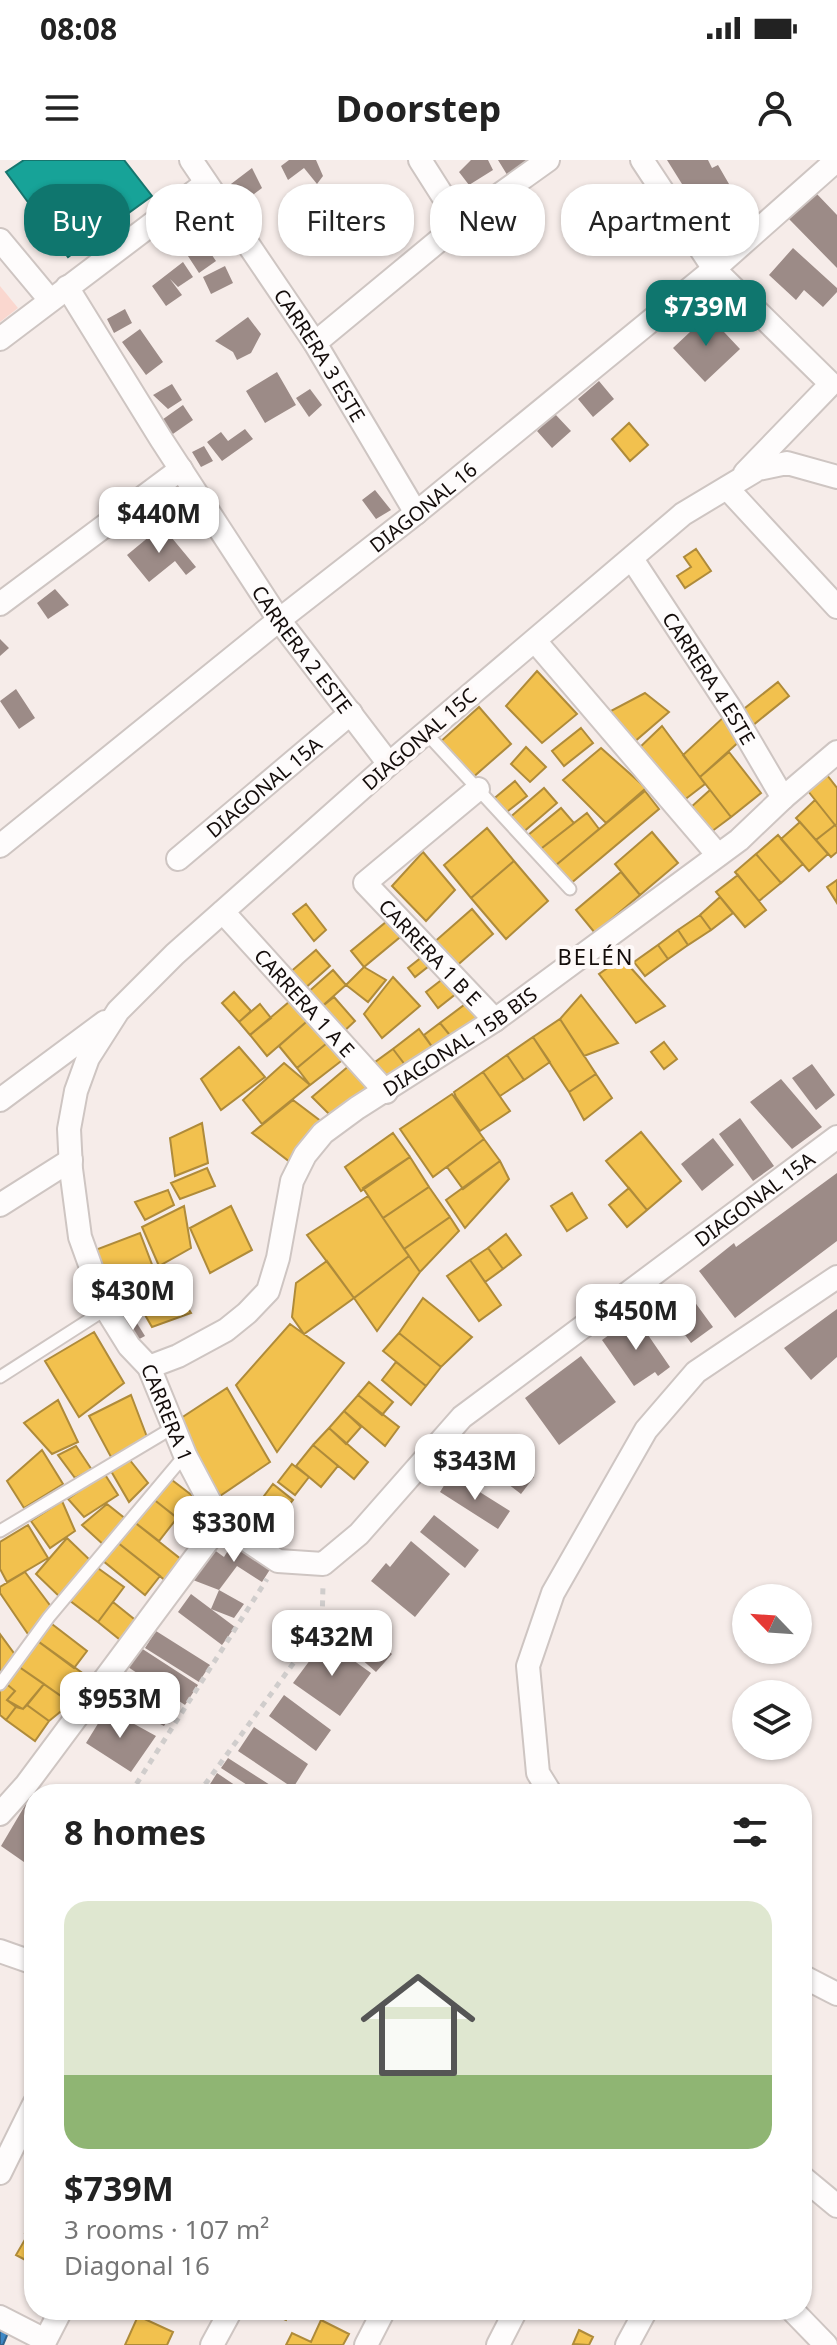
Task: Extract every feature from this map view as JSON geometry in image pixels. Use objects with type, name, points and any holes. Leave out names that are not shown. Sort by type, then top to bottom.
[{"type":"street","name":"CARRERA 3 ESTE","points":[[191,160],[315,343],[416,513]]},
{"type":"street","points":[[420,160],[435,184]]},
{"type":"street","points":[[514,184],[548,160]]},
{"type":"street","points":[[642,160],[714,269]]},
{"type":"street","name":"DIAGONAL 16","points":[[1,843],[416,513],[714,269],[837,160]]},
{"type":"street","points":[[0,339],[206,183]]},
{"type":"street","name":"CARRERA 2 ESTE","points":[[0,240],[58,294],[181,469],[279,620],[389,764]]},
{"type":"street","points":[[315,343],[430,248]]},
{"type":"street","name":"DIAGONAL 15C","points":[[714,269],[831,384],[731,486]]},
{"type":"street","name":"DIAGONAL 15C","points":[[0,1100],[118,1011],[175,954],[389,764],[683,514],[758,469],[787,463],[837,477]]},
{"type":"street","points":[[0,604],[181,469]]},
{"type":"street","points":[[731,486],[837,607]]},
{"type":"street","name":"CARRERA 4 ESTE","points":[[632,559],[732,711],[783,798]]},
{"type":"street","points":[[535,641],[718,855]]},
{"type":"street","name":"DIAGONAL 15A","points":[[178,859],[351,713]]},
{"type":"street","name":"DIAGONAL 15B BIS","points":[[149,1367],[178,1356],[226,1330],[268,1291],[278,1258],[292,1181],[305,1155],[323,1133],[495,1020],[739,840],[837,752]]},
{"type":"street","name":"CARRERA 1 B E","points":[[478,789],[365,883],[495,1020]]},
{"type":"street","name":"CARRERA 1 A E","points":[[223,912],[386,1092]]},
{"type":"street","name":"DIAGONAL 15C","points":[[71,1165],[69,1129],[76,1091],[88,1058],[118,1011]]},
{"type":"street","name":"DIAGONAL 15A","points":[[323,1564],[359,1534],[462,1417],[837,1137]]},
{"type":"street","points":[[0,1205],[71,1165]]},
{"type":"street","name":"CARRERA 1","points":[[71,1165],[80,1237],[106,1309],[129,1346],[149,1367],[185,1455],[221,1523]]},
{"type":"street","points":[[545,1784],[538,1773],[528,1666],[553,1593],[646,1430],[696,1372],[837,1277]]},
{"type":"street","points":[[27,1784],[221,1523],[278,1561],[323,1564]]},
{"type":"street","points":[[0,1814],[24,1787]]},
{"type":"street","points":[[0,1951],[24,1959]]},
{"type":"street","points":[[812,1981],[837,1994]]},
{"type":"street","points":[[0,2173],[24,2124]]},
{"type":"street","points":[[812,2185],[837,2206]]},
{"type":"street","points":[[0,2317],[44,2342],[56,2320]]},
{"type":"street","points":[[212,2345],[226,2320]]},
{"type":"street","points":[[366,2345],[379,2320]]},
{"type":"street","points":[[498,2345],[511,2320]]},
{"type":"street","points":[[627,2345],[641,2320]]},
{"type":"street","points":[[800,2320],[816,2341]]},
{"type":"lane","points":[[426,733],[570,889]]},
{"type":"lane","points":[[0,1377],[106,1309]]},
{"type":"lane","points":[[0,1531],[174,1427]]},
{"type":"lane","points":[[0,1684],[49,1617],[185,1455]]},
{"type":"path","points":[[136,1784],[278,1561]]},
{"type":"path","points":[[205,1784],[322,1624],[323,1564]]},
{"type":"shaded area","points":[[0,286],[18,308],[0,322]]},
{"type":"building: Homes","points":[[629,423],[648,445],[630,461],[612,439]]},
{"type":"building: Homes","points":[[696,549],[711,571],[685,588],[677,576],[691,567],[684,557]]},
{"type":"building: Homes","points":[[537,671],[577,714],[542,743],[506,706]]},
{"type":"building: Homes","points":[[778,682],[789,696],[752,726],[740,712]]},
{"type":"building: Homes","points":[[645,693],[669,712],[633,743],[607,713]]},
{"type":"building: Homes","points":[[479,707],[511,744],[471,779],[439,743]]},
{"type":"building: Homes","points":[[728,713],[742,739],[700,777],[683,755]]},
{"type":"building: Homes","points":[[662,726],[705,784],[683,801],[637,750]]},
{"type":"building: Homes","points":[[581,728],[593,743],[564,766],[552,751]]},
{"type":"building: Homes","points":[[526,747],[546,767],[530,782],[511,764]]},
{"type":"building: Homes","points":[[601,748],[646,788],[606,823],[563,780]]},
{"type":"building: Homes","points":[[729,752],[761,793],[731,817],[700,777]]},
{"type":"building: Homes","points":[[827,775],[837,788],[835,825],[808,791]]},
{"type":"building: Homes","points":[[515,781],[527,796],[503,815],[491,801]]},
{"type":"building: Homes","points":[[544,788],[557,803],[521,834],[508,819]]},
{"type":"building: Homes","points":[[710,790],[731,817],[711,832],[690,808]]},
{"type":"building: Homes","points":[[645,791],[659,809],[570,884],[555,866]]},
{"type":"building: Homes","points":[[815,800],[835,825],[816,840],[796,818]]},
{"type":"building: Homes","points":[[561,808],[574,823],[538,851],[527,836]]},
{"type":"building: Homes","points":[[587,813],[599,829],[555,866],[538,851]]},
{"type":"building: Homes","points":[[800,822],[828,854],[809,871],[781,839]]},
{"type":"building: Homes","points":[[835,825],[837,852],[831,857],[816,840]]},
{"type":"building: Homes","points":[[487,828],[514,861],[471,898],[444,865]]},
{"type":"building: Homes","points":[[652,832],[678,863],[640,895],[615,864]]},
{"type":"building: Homes","points":[[778,835],[803,864],[781,883],[756,854]]},
{"type":"building: Homes","points":[[423,852],[455,890],[426,921],[392,886]]},
{"type":"building: Homes","points":[[756,854],[781,883],[759,901],[735,872]]},
{"type":"building: Homes","points":[[514,861],[548,901],[506,939],[471,898]]},
{"type":"building: Homes","points":[[621,872],[640,895],[595,933],[576,910]]},
{"type":"building: Homes","points":[[738,875],[766,910],[745,927],[716,892]]},
{"type":"building: Homes","points":[[837,880],[837,903],[827,887]]},
{"type":"building: Homes","points":[[720,897],[733,913],[711,930],[700,915]]},
{"type":"building: Homes","points":[[306,904],[326,930],[314,941],[293,914]]},
{"type":"building: Homes","points":[[472,909],[493,934],[453,969],[432,944]]},
{"type":"building: Homes","points":[[700,915],[711,930],[688,945],[678,930]]},
{"type":"building: Homes","points":[[392,917],[405,933],[364,967],[351,951]]},
{"type":"building: Homes","points":[[678,930],[688,945],[668,959],[658,945]]},
{"type":"building: Homes","points":[[658,945],[668,959],[645,976],[634,962]]},
{"type":"building: Homes","points":[[316,950],[330,966],[303,990],[288,974]]},
{"type":"building: Homes","points":[[427,953],[434,962],[415,977],[408,968]]},
{"type":"building: Homes","points":[[622,958],[665,1006],[636,1023],[599,974]]},
{"type":"building: Homes","points":[[364,967],[386,980],[368,1002],[346,985]]},
{"type":"building: Homes","points":[[333,970],[346,985],[319,1009],[306,994]]},
{"type":"building: Homes","points":[[449,974],[462,989],[438,1008],[426,992]]},
{"type":"building: Homes","points":[[393,977],[420,1006],[382,1038],[364,1014]]},
{"type":"building: Homes","points":[[234,992],[251,1011],[239,1022],[222,1003]]},
{"type":"building: Homes","points":[[581,995],[618,1043],[584,1056],[560,1019]]},
{"type":"building: Homes","points":[[296,996],[313,1016],[267,1056],[250,1035]]},
{"type":"building: Homes","points":[[334,997],[355,1021],[341,1034],[319,1009]]},
{"type":"building: Homes","points":[[468,1002],[480,1018],[453,1039],[440,1023]]},
{"type":"building: Homes","points":[[260,1004],[271,1018],[250,1035],[239,1022]]},
{"type":"building: Homes","points":[[313,1016],[333,1038],[297,1068],[279,1046]]},
{"type":"building: Homes","points":[[560,1019],[596,1074],[569,1092],[533,1037]]},
{"type":"building: Homes","points":[[440,1023],[453,1039],[435,1051],[424,1035]]},
{"type":"building: Homes","points":[[419,1029],[435,1051],[409,1070],[393,1049]]},
{"type":"building: Homes","points":[[533,1037],[550,1062],[524,1080],[507,1055]]},
{"type":"building: Homes","points":[[333,1038],[349,1055],[310,1085],[297,1068]]},
{"type":"building: Homes","points":[[664,1042],[677,1059],[664,1069],[651,1052]]},
{"type":"building: Homes","points":[[239,1047],[265,1077],[221,1110],[201,1079]]},
{"type":"building: Homes","points":[[393,1049],[409,1070],[387,1086],[371,1065]]},
{"type":"building: Homes","points":[[507,1055],[524,1080],[500,1096],[483,1072]]},
{"type":"building: Homes","points":[[284,1063],[310,1085],[262,1124],[243,1100]]},
{"type":"building: Homes","points":[[350,1065],[370,1092],[331,1116],[312,1097]]},
{"type":"building: Homes","points":[[483,1072],[510,1111],[480,1131],[454,1092]]},
{"type":"building: Homes","points":[[596,1074],[612,1098],[584,1120],[569,1092]]},
{"type":"building: Homes","points":[[452,1094],[484,1139],[433,1177],[400,1129]]},
{"type":"building: Homes","points":[[293,1100],[322,1122],[290,1162],[252,1133]]},
{"type":"building: Homes","points":[[202,1123],[208,1163],[175,1176],[170,1138]]},
{"type":"building: Homes","points":[[641,1132],[681,1181],[647,1210],[606,1161]]},
{"type":"building: Homes","points":[[393,1133],[410,1157],[361,1191],[345,1167]]},
{"type":"building: Homes","points":[[484,1139],[500,1161],[463,1189],[447,1167]]},
{"type":"building: Homes","points":[[410,1157],[429,1187],[383,1218],[363,1188]]},
{"type":"building: Homes","points":[[500,1161],[509,1179],[465,1228],[446,1200]]},
{"type":"building: Homes","points":[[207,1168],[215,1186],[180,1199],[171,1183]]},
{"type":"building: Homes","points":[[429,1187],[450,1217],[404,1249],[383,1218]]},
{"type":"building: Homes","points":[[629,1188],[647,1210],[627,1227],[609,1205]]},
{"type":"building: Homes","points":[[168,1190],[174,1205],[145,1220],[135,1202]]},
{"type":"building: Homes","points":[[572,1193],[587,1218],[567,1231],[551,1206]]},
{"type":"building: Homes","points":[[368,1196],[409,1256],[354,1298],[307,1235]]},
{"type":"building: Homes","points":[[184,1206],[191,1248],[159,1266],[142,1227]]},
{"type":"building: Homes","points":[[231,1206],[252,1250],[210,1273],[190,1228]]},
{"type":"building: Homes","points":[[450,1217],[459,1231],[420,1272],[404,1249]]},
{"type":"building: Homes","points":[[140,1233],[156,1275],[110,1296],[90,1252]]},
{"type":"building: Homes","points":[[506,1234],[521,1255],[503,1269],[488,1248]]},
{"type":"building: Homes","points":[[488,1248],[503,1269],[485,1282],[470,1260]]},
{"type":"building: Homes","points":[[409,1256],[420,1272],[377,1331],[354,1298]]},
{"type":"building: Homes","points":[[470,1260],[501,1305],[479,1321],[447,1276]]},
{"type":"building: Homes","points":[[327,1261],[354,1298],[304,1334],[292,1317],[296,1283]]},
{"type":"building: Homes","points":[[166,1274],[191,1313],[152,1327],[131,1291]]},
{"type":"building: Homes","points":[[423,1298],[472,1337],[441,1367],[399,1333]]},
{"type":"building: Homes","points":[[290,1324],[344,1363],[277,1452],[236,1385]]},
{"type":"building: Homes","points":[[94,1332],[124,1383],[79,1417],[45,1361]]},
{"type":"building: Homes","points":[[399,1333],[441,1367],[426,1386],[383,1351]]},
{"type":"building: Homes","points":[[396,1362],[426,1386],[411,1405],[382,1380]]},
{"type":"building: Homes","points":[[369,1382],[393,1402],[382,1415],[358,1395]]},
{"type":"building: Homes","points":[[227,1388],[270,1462],[217,1498],[178,1420]]},
{"type":"building: Homes","points":[[131,1395],[147,1437],[111,1457],[89,1416]]},
{"type":"building: Homes","points":[[358,1395],[399,1427],[385,1446],[344,1411]]},
{"type":"building: Homes","points":[[58,1400],[78,1442],[52,1454],[24,1423]]},
{"type":"building: Homes","points":[[344,1411],[361,1427],[346,1444],[329,1428]]},
{"type":"building: Homes","points":[[329,1428],[368,1462],[354,1479],[313,1445]]},
{"type":"building: Homes","points":[[313,1445],[338,1466],[321,1487],[296,1466]]},
{"type":"building: Homes","points":[[76,1446],[92,1470],[75,1478],[58,1455]]},
{"type":"building: Homes","points":[[42,1450],[63,1484],[24,1508],[7,1481]]},
{"type":"building: Homes","points":[[129,1459],[148,1483],[129,1502],[111,1471]]},
{"type":"building: Homes","points":[[292,1464],[309,1477],[295,1495],[278,1482]]},
{"type":"building: Homes","points":[[104,1473],[118,1495],[84,1517],[68,1499]]},
{"type":"building: Homes","points":[[168,1477],[215,1513],[199,1535],[152,1498]]},
{"type":"building: Homes","points":[[273,1484],[293,1500],[280,1516],[261,1500]]},
{"type":"building: Homes","points":[[152,1498],[177,1518],[159,1541],[133,1521]]},
{"type":"building: Homes","points":[[62,1501],[75,1531],[50,1548],[31,1521]]},
{"type":"building: Homes","points":[[107,1504],[127,1520],[106,1547],[82,1525]]},
{"type":"building: Homes","points":[[133,1521],[187,1564],[171,1585],[117,1542]]},
{"type":"building: Homes","points":[[28,1525],[48,1558],[7,1582],[0,1569],[0,1542]]},
{"type":"building: Homes","points":[[67,1538],[92,1562],[64,1601],[36,1574]]},
{"type":"building: Homes","points":[[117,1542],[160,1576],[145,1595],[102,1560]]},
{"type":"building: Homes","points":[[95,1566],[124,1587],[98,1622],[69,1600]]},
{"type":"building: Homes","points":[[25,1572],[52,1608],[30,1637],[0,1593],[0,1587]]},
{"type":"building: Homes","points":[[113,1602],[139,1623],[124,1643],[98,1622]]},
{"type":"building: Homes","points":[[48,1621],[87,1651],[74,1668],[35,1639]]},
{"type":"building: Homes","points":[[0,1634],[16,1656],[1,1675],[0,1673]]},
{"type":"building: Homes","points":[[35,1639],[88,1677],[71,1703],[15,1664]]},
{"type":"building: Homes","points":[[15,1664],[44,1684],[23,1709],[7,1700],[15,1691],[3,1681]]},
{"type":"building: Homes","points":[[3,1681],[15,1691],[7,1700],[16,1707],[6,1720],[0,1715],[0,1686]]},
{"type":"building: Homes","points":[[44,1684],[71,1703],[49,1721],[27,1705]]},
{"type":"building: Homes","points":[[27,1705],[49,1721],[35,1741],[6,1720],[16,1707],[23,1709]]},
{"type":"building: Homes","points":[[24,2241],[24,2259],[16,2255]]},
{"type":"building: Homes","points":[[136,2320],[147,2320],[173,2332],[167,2345],[125,2345]]},
{"type":"building: Homes","points":[[321,2320],[349,2334],[343,2345],[286,2345],[292,2333],[311,2342]]},
{"type":"building: Homes","points":[[579,2330],[593,2337],[589,2345],[573,2344]]},
{"type":"building: Schools","points":[[0,2329],[8,2333],[3,2345],[0,2345]]},
{"type":"building: Public","points":[[24,160],[124,160],[146,188],[146,200],[130,212],[130,184],[24,184],[24,197],[6,172]]},
{"type":"building: Other","points":[[289,160],[316,160],[323,176],[317,184],[304,168],[288,180],[281,166]]},
{"type":"building: Other","points":[[471,160],[488,160],[493,170],[471,184],[459,172]]},
{"type":"building: Other","points":[[498,160],[540,160],[511,181]]},
{"type":"building: Other","points":[[667,160],[708,160],[712,168],[718,165],[729,184],[682,184]]},
{"type":"building: Other","points":[[252,168],[260,184],[231,184]]},
{"type":"building: Other","points":[[816,193],[837,215],[837,268],[789,219]]},
{"type":"building: Other","points":[[793,248],[837,288],[823,307],[804,290],[796,300],[769,275]]},
{"type":"building: Other","points":[[188,256],[213,256],[216,261],[199,273]]},
{"type":"building: Other","points":[[183,262],[193,277],[178,287],[170,279],[182,295],[166,306],[152,286]]},
{"type":"building: Other","points":[[225,266],[233,283],[211,294],[203,277]]},
{"type":"building: Other","points":[[125,309],[132,323],[114,333],[107,319]]},
{"type":"building: Other","points":[[708,315],[740,349],[705,382],[673,348]]},
{"type":"building: Other","points":[[248,317],[261,334],[251,353],[237,360],[233,352],[215,341]]},
{"type":"building: Other","points":[[140,329],[163,362],[146,375],[122,342]]},
{"type":"building: Other","points":[[277,372],[296,405],[265,423],[246,391]]},
{"type":"building: Other","points":[[599,381],[614,399],[593,417],[578,399]]},
{"type":"building: Other","points":[[172,384],[182,400],[168,409],[153,395]]},
{"type":"building: Other","points":[[310,389],[322,405],[309,417],[296,398]]},
{"type":"building: Other","points":[[183,405],[193,420],[170,436],[159,422]]},
{"type":"building: Other","points":[[555,414],[571,431],[552,448],[537,431]]},
{"type":"building: Other","points":[[245,429],[253,439],[222,461],[207,442],[221,432],[228,441]]},
{"type":"building: Other","points":[[204,446],[213,461],[201,467],[192,452]]},
{"type":"building: Other","points":[[375,490],[391,510],[376,519],[362,500]]},
{"type":"building: Other","points":[[162,526],[196,567],[186,575],[175,561],[149,582],[127,555]]},
{"type":"building: Other","points":[[55,589],[69,605],[48,619],[37,603]]},
{"type":"building: Other","points":[[0,639],[9,648],[0,656]]},
{"type":"building: Other","points":[[16,689],[35,718],[19,729],[0,701]]},
{"type":"building: Other","points":[[812,1064],[835,1095],[816,1110],[792,1078]]},
{"type":"building: Other","points":[[781,1079],[822,1127],[792,1149],[750,1102]]},
{"type":"building: Other","points":[[740,1118],[774,1166],[753,1181],[719,1134]]},
{"type":"building: Other","points":[[713,1138],[734,1165],[702,1191],[681,1164]]},
{"type":"building: Other","points":[[837,1173],[837,1241],[735,1318],[699,1271],[734,1243],[736,1247]]},
{"type":"building: Other","points":[[683,1286],[713,1327],[691,1343],[661,1302]]},
{"type":"building: Other","points":[[837,1309],[837,1357],[811,1380],[784,1348]]},
{"type":"building: Other","points":[[635,1316],[670,1367],[658,1376],[655,1372],[634,1386],[602,1340]]},
{"type":"building: Other","points":[[135,1320],[145,1336],[130,1344],[121,1327]]},
{"type":"building: Other","points":[[581,1356],[616,1402],[559,1445],[525,1398]]},
{"type":"building: Other","points":[[507,1456],[534,1477],[521,1494],[494,1473]]},
{"type":"building: Other","points":[[451,1474],[510,1511],[498,1529],[440,1492]]},
{"type":"building: Other","points":[[434,1515],[479,1550],[465,1568],[420,1532]]},
{"type":"building: Other","points":[[237,1536],[276,1560],[262,1582],[237,1566],[219,1590],[193,1580],[213,1549],[224,1557]]},
{"type":"building: Other","points":[[411,1541],[450,1574],[415,1617],[371,1581],[386,1563],[390,1567]]},
{"type":"building: Other","points":[[219,1590],[244,1604],[234,1618],[211,1609]]},
{"type":"building: Other","points":[[191,1594],[235,1627],[222,1645],[178,1612]]},
{"type":"building: Other","points":[[351,1618],[392,1654],[376,1672],[335,1636]]},
{"type":"building: Other","points":[[156,1631],[210,1665],[199,1682],[145,1648]]},
{"type":"building: Other","points":[[325,1640],[371,1673],[340,1716],[293,1683]]},
{"type":"building: Other","points":[[141,1648],[198,1685],[185,1705],[179,1701],[164,1726],[133,1710],[152,1683],[128,1667]]},
{"type":"building: Other","points":[[284,1695],[331,1730],[316,1751],[269,1716]]},
{"type":"building: Other","points":[[107,1709],[156,1736],[131,1772],[86,1743]]},
{"type":"building: Other","points":[[254,1727],[308,1764],[296,1784],[287,1784],[238,1751]]},
{"type":"building: Other","points":[[228,1758],[269,1784],[246,1784],[221,1768]]},
{"type":"building: Other","points":[[217,1773],[233,1784],[210,1784]]},
{"type":"building: Other","points":[[24,1807],[24,1862],[1,1846]]},
{"type":"district","name":"BELÉN","points":[[596,956]]}]
